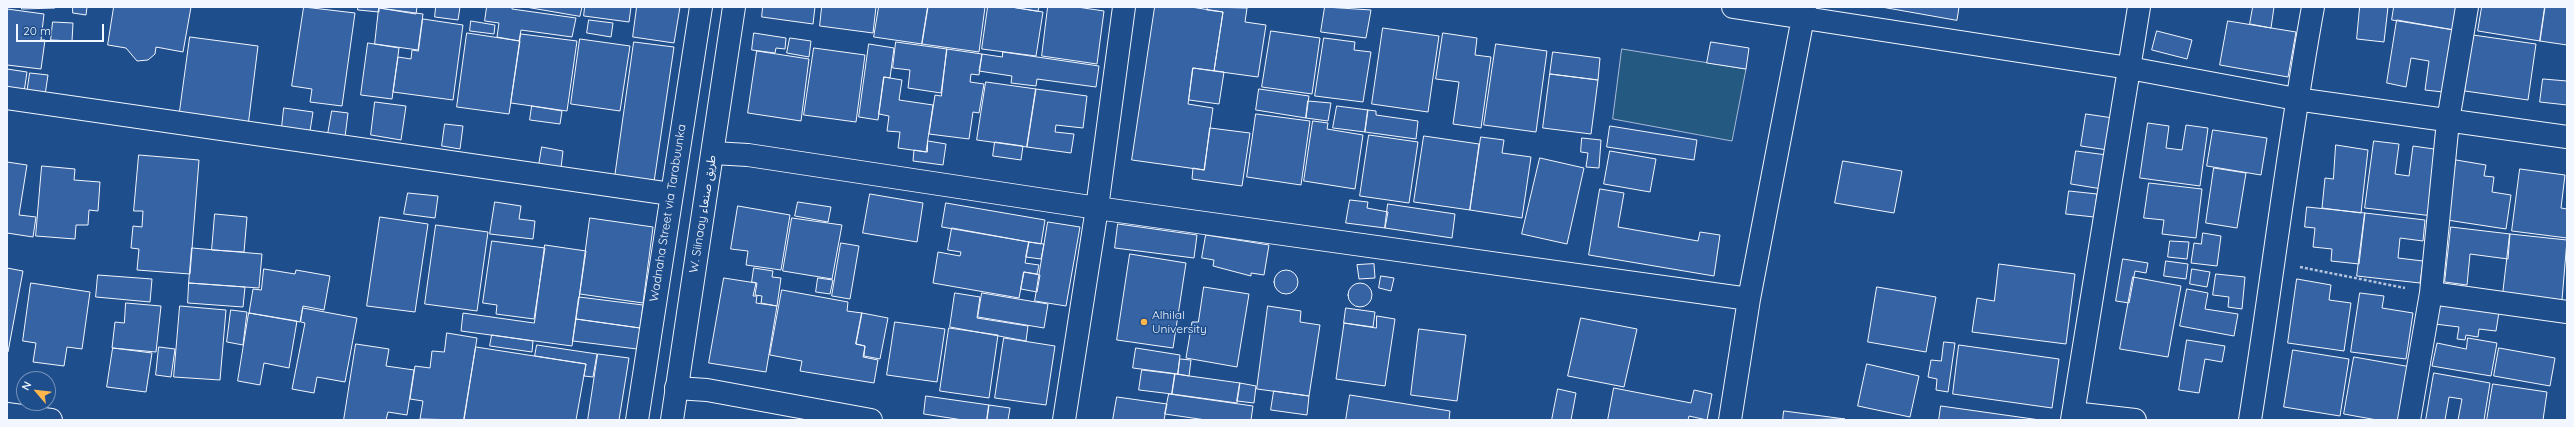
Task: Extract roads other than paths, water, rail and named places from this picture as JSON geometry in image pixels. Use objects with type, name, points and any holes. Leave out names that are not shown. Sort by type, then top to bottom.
[{"type":"street","name":"Wadnaha Street via Tarabuunka","points":[[637,420],[701,7]]},
{"type":"street","name":"W. Siinaay طريق صنعاء","points":[[672,420],[734,7]]},
{"type":"street","points":[[1064,420],[1097,208],[1124,7]]},
{"type":"street","points":[[1733,7],[1804,12],[2129,68],[2296,99],[2448,122],[2567,137]]},
{"type":"street","points":[[2135,420],[2072,416],[2139,7]]},
{"type":"street","points":[[2250,420],[2275,262],[2296,99],[2313,7]]},
{"type":"street","points":[[2409,420],[2431,293],[2448,122],[2468,7]]},
{"type":"street","points":[[1730,420],[1750,299],[1804,12]]},
{"type":"street","points":[[7,98],[671,194]]},
{"type":"street","points":[[713,153],[748,155],[1097,208],[1750,299]]},
{"type":"street","points":[[2431,293],[2567,312]]},
{"type":"street","points":[[676,388],[707,390],[871,420]]},
{"type":"street","points":[[7,414],[51,420]]},
{"type":"place","name":"Alhilal University","points":[[1144,322]]}]
